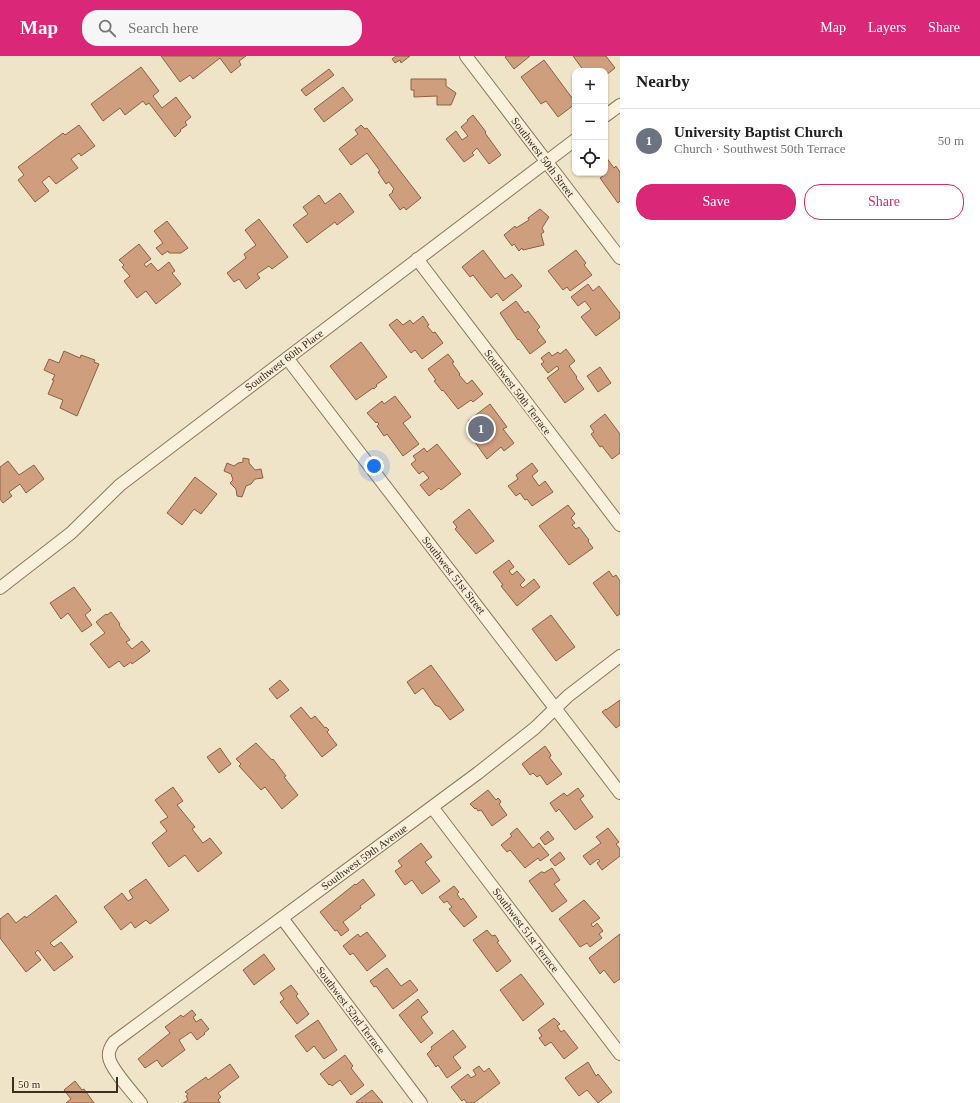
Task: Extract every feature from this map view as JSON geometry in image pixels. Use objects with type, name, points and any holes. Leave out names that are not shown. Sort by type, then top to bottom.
[{"type":"street","name":"Southwest 50th Street","points":[[466,56],[620,258]]},
{"type":"street","points":[[608,114],[620,105]]},
{"type":"street","name":"Southwest 60th Place","points":[[0,588],[71,533],[120,485],[572,142]]},
{"type":"street","name":"Southwest 50th Terrace","points":[[417,259],[620,525]]},
{"type":"street","name":"Southwest 51st Street","points":[[287,358],[620,793]]},
{"type":"street","name":"Southwest 59th Avenue","points":[[141,1103],[111,1064],[109,1054],[112,1045],[118,1039],[432,807],[522,738],[568,696],[620,656]]},
{"type":"street","name":"Southwest 51st Terrace","points":[[432,807],[620,1054]]},
{"type":"street","name":"Southwest 52nd Terrace","points":[[282,918],[420,1103]]},
{"type":"building","points":[[161,56],[246,56],[239,61],[241,65],[231,73],[220,58],[193,79],[190,75],[180,82]]},
{"type":"building","points":[[396,56],[410,56],[401,63],[400,60],[395,63],[392,59]]},
{"type":"building","points":[[530,56],[514,69],[505,57]]},
{"type":"building","points":[[573,56],[606,56],[615,68],[608,74],[608,68],[582,68]]},
{"type":"building","points":[[544,60],[572,98],[572,106],[558,117],[546,101],[541,104],[521,77]]},
{"type":"building","points":[[141,67],[159,91],[153,96],[162,108],[176,97],[191,117],[185,122],[187,125],[180,130],[181,131],[175,137],[149,103],[146,105],[143,101],[125,115],[120,108],[103,121],[91,104]]},
{"type":"building","points":[[329,69],[334,75],[306,96],[301,90]]},
{"type":"building","points":[[411,79],[446,79],[446,86],[456,93],[451,105],[437,105],[437,96],[414,97],[414,90],[411,90]]},
{"type":"building","points":[[343,87],[353,100],[324,122],[314,109]]},
{"type":"building","points":[[473,115],[501,155],[489,164],[477,148],[472,153],[474,155],[464,162],[446,139],[456,131],[462,140],[468,136],[461,127]]},
{"type":"building","points":[[79,125],[95,146],[81,156],[79,153],[71,159],[78,168],[56,184],[49,176],[42,182],[49,191],[35,202],[18,180],[24,175],[18,167],[63,133],[65,135]]},
{"type":"building","points":[[361,125],[365,129],[367,128],[421,198],[406,210],[404,207],[400,210],[389,195],[394,189],[389,182],[386,184],[378,172],[380,171],[367,153],[351,165],[339,149],[358,134],[355,130]]},
{"type":"building","points":[[608,160],[614,168],[616,166],[620,172],[620,201],[618,203],[600,178],[603,176],[608,176]]},
{"type":"building","points":[[340,193],[354,212],[337,225],[335,222],[307,243],[293,225],[308,214],[303,207],[319,195],[325,204]]},
{"type":"building","points":[[540,209],[549,217],[542,228],[544,232],[541,234],[544,245],[523,250],[522,248],[519,251],[514,244],[512,246],[504,235],[515,226],[516,228],[529,220],[528,218]]},
{"type":"building","points":[[259,219],[288,257],[272,269],[269,266],[257,274],[260,278],[246,289],[239,279],[234,282],[227,273],[246,258],[244,254],[256,245],[245,230]]},
{"type":"building","points":[[167,221],[188,248],[181,253],[169,253],[168,251],[162,255],[156,248],[163,243],[154,231]]},
{"type":"building","points":[[139,244],[151,259],[144,264],[146,267],[151,263],[158,271],[169,262],[175,271],[172,273],[181,284],[156,304],[146,291],[137,298],[124,281],[130,276],[122,267],[124,265],[119,260]]},
{"type":"building","points":[[483,250],[505,279],[512,274],[522,286],[503,301],[497,293],[491,298],[473,275],[470,277],[462,267]]},
{"type":"building","points":[[576,250],[586,263],[584,265],[592,275],[570,291],[567,287],[563,290],[548,271]]},
{"type":"building","points":[[588,284],[593,291],[599,286],[620,313],[620,318],[596,336],[581,317],[591,309],[585,301],[578,306],[571,297]]},
{"type":"building","points":[[516,301],[525,313],[528,311],[540,327],[537,330],[546,342],[530,354],[519,339],[518,340],[500,313]]},
{"type":"building","points":[[423,316],[429,325],[427,326],[433,333],[435,332],[443,343],[422,359],[415,350],[411,353],[389,325],[397,319],[403,325],[410,320],[413,324]]},
{"type":"building","points":[[361,342],[387,377],[376,385],[377,386],[374,389],[373,388],[356,400],[330,366]]},
{"type":"building","points":[[566,349],[575,361],[569,366],[584,389],[565,403],[547,378],[559,369],[557,366],[548,373],[541,364],[544,362],[541,358],[549,352],[552,356],[558,352],[560,354]]},
{"type":"building","points":[[64,351],[80,358],[81,355],[95,360],[94,362],[99,364],[77,416],[60,408],[63,400],[48,394],[55,375],[44,370],[49,359],[59,363]]},
{"type":"building","points":[[448,354],[454,362],[452,363],[460,374],[459,375],[467,384],[472,380],[483,394],[473,402],[471,400],[458,409],[434,381],[436,380],[428,369]]},
{"type":"building","points":[[600,367],[611,383],[598,392],[587,376]]},
{"type":"building","points":[[395,396],[411,417],[403,423],[419,444],[403,456],[387,434],[384,436],[377,426],[379,424],[377,422],[376,423],[367,413],[382,401],[384,404]]},
{"type":"building","points":[[490,404],[507,427],[503,429],[514,443],[504,451],[501,447],[487,459],[475,442],[481,438],[468,421]]},
{"type":"building","points":[[605,414],[620,434],[620,453],[612,459],[602,446],[600,447],[591,434],[594,432],[590,426]]},
{"type":"building","points":[[437,444],[461,474],[441,490],[439,488],[429,496],[420,485],[429,478],[423,471],[419,474],[411,464],[416,460],[413,456],[424,448],[427,452]]},
{"type":"building","points":[[243,458],[249,459],[249,463],[255,470],[261,469],[263,478],[255,479],[251,484],[246,486],[242,497],[237,496],[236,489],[230,483],[233,480],[231,474],[224,471],[227,463],[234,466],[243,462]]},
{"type":"building","points":[[8,461],[19,475],[34,465],[44,479],[26,493],[20,484],[9,492],[12,496],[3,503],[0,499],[0,467]]},
{"type":"building","points":[[532,463],[538,471],[532,476],[539,486],[545,481],[553,492],[532,506],[520,493],[516,496],[508,486],[518,479],[516,475]]},
{"type":"building","points":[[195,477],[217,494],[201,514],[194,509],[182,525],[167,513]]},
{"type":"building","points":[[568,505],[575,514],[571,518],[575,523],[572,525],[576,529],[579,527],[593,548],[569,565],[539,526]]},
{"type":"building","points":[[469,509],[494,541],[476,554],[455,529],[457,527],[453,522]]},
{"type":"building","points":[[509,560],[514,567],[509,571],[512,575],[517,571],[525,580],[520,585],[523,588],[534,579],[540,587],[517,606],[501,586],[503,585],[493,572]]},
{"type":"building","points":[[609,571],[613,577],[616,575],[620,581],[620,614],[617,616],[593,583]]},
{"type":"building","points":[[74,587],[91,610],[85,615],[92,625],[82,632],[68,613],[61,619],[50,603]]},
{"type":"building","points":[[111,612],[130,640],[126,642],[132,649],[142,641],[150,651],[132,664],[131,662],[124,667],[119,661],[109,668],[90,644],[105,633],[96,622]]},
{"type":"building","points":[[551,615],[575,647],[556,661],[532,629]]},
{"type":"building","points":[[431,665],[464,710],[450,720],[440,707],[435,705],[423,688],[415,694],[407,682]]},
{"type":"building","points":[[280,680],[289,690],[277,699],[269,689]]},
{"type":"building","points":[[620,700],[620,725],[616,728],[602,712]]},
{"type":"building","points":[[301,707],[311,719],[315,716],[325,728],[326,727],[329,730],[327,732],[337,745],[322,757],[290,716]]},
{"type":"building","points":[[256,743],[272,760],[273,759],[286,776],[284,777],[298,795],[282,809],[265,787],[261,790],[239,766],[241,764],[236,759]]},
{"type":"building","points":[[545,746],[550,753],[551,756],[549,757],[562,774],[547,785],[540,775],[537,777],[533,773],[530,775],[522,764]]},
{"type":"building","points":[[220,748],[231,764],[219,773],[207,757]]},
{"type":"building","points":[[173,787],[183,801],[177,805],[195,827],[192,829],[203,843],[210,838],[222,853],[198,872],[185,855],[169,867],[152,843],[167,831],[160,822],[168,817],[155,800]]},
{"type":"building","points":[[578,788],[584,796],[580,799],[593,817],[575,830],[559,809],[556,812],[550,803],[564,793],[567,796]]},
{"type":"building","points":[[488,790],[496,800],[498,798],[500,800],[501,802],[499,804],[507,815],[492,826],[481,810],[478,811],[470,804]]},
{"type":"building","points":[[517,828],[533,848],[539,843],[549,855],[540,861],[538,858],[525,868],[510,850],[507,852],[501,845],[512,836],[510,834]]},
{"type":"building","points":[[608,828],[619,842],[616,844],[620,849],[620,856],[602,870],[597,863],[600,861],[598,859],[590,865],[583,856],[601,843],[596,837]]},
{"type":"building","points":[[548,831],[554,839],[545,845],[540,838]]},
{"type":"building","points":[[421,843],[432,857],[425,862],[440,881],[422,894],[412,880],[405,885],[395,871],[402,866],[398,861]]},
{"type":"building","points":[[560,852],[565,859],[555,866],[550,860]]},
{"type":"building","points":[[552,868],[560,880],[554,884],[567,901],[552,912],[529,881],[541,872],[544,873]]},
{"type":"building","points":[[146,879],[169,910],[150,924],[146,920],[135,928],[131,922],[121,930],[104,907],[122,893],[128,901],[133,898],[129,891]]},
{"type":"building","points":[[363,879],[375,895],[360,906],[361,908],[343,922],[349,930],[341,936],[337,930],[335,931],[320,912]]},
{"type":"building","points":[[454,886],[459,892],[457,894],[461,900],[463,898],[477,917],[464,927],[449,909],[452,907],[447,901],[444,903],[439,897]]},
{"type":"building","points":[[56,895],[77,922],[50,943],[54,947],[61,942],[73,957],[54,971],[38,950],[35,953],[41,960],[26,972],[0,938],[0,919],[8,913],[16,923],[25,916],[26,918]]},
{"type":"building","points":[[584,900],[600,918],[591,924],[593,927],[597,923],[603,931],[599,934],[602,938],[590,947],[587,943],[580,947],[559,919]]},
{"type":"building","points":[[487,930],[492,936],[495,935],[499,941],[497,942],[511,961],[497,972],[473,940]]},
{"type":"building","points":[[367,932],[386,956],[367,971],[353,953],[350,955],[343,946],[358,934],[360,937]]},
{"type":"building","points":[[620,934],[620,979],[614,983],[604,970],[600,974],[589,958]]},
{"type":"building","points":[[264,954],[275,969],[254,985],[243,970]]},
{"type":"building","points":[[387,968],[401,986],[410,980],[418,990],[393,1009],[376,986],[374,987],[370,981]]},
{"type":"building","points":[[521,974],[544,1004],[523,1021],[500,990]]},
{"type":"building","points":[[291,985],[298,994],[296,996],[309,1014],[297,1024],[280,1002],[284,999],[280,993]]},
{"type":"building","points":[[418,999],[428,1012],[421,1017],[433,1033],[421,1043],[399,1015]]},
{"type":"building","points":[[192,1010],[196,1015],[193,1017],[196,1022],[201,1019],[209,1029],[204,1033],[205,1034],[197,1040],[191,1032],[179,1040],[185,1050],[162,1067],[157,1060],[145,1068],[138,1059],[170,1033],[165,1027],[181,1015],[183,1017]]},
{"type":"building","points":[[554,1018],[560,1024],[557,1026],[561,1032],[564,1030],[578,1048],[564,1059],[551,1042],[545,1046],[539,1038],[542,1036],[538,1030]]},
{"type":"building","points":[[318,1020],[337,1050],[324,1059],[314,1046],[307,1052],[295,1036]]},
{"type":"building","points":[[453,1030],[466,1047],[453,1057],[461,1068],[447,1078],[438,1065],[436,1067],[427,1054],[432,1049],[431,1047]]},
{"type":"building","points":[[345,1055],[353,1066],[351,1068],[364,1085],[351,1095],[340,1080],[332,1086],[330,1084],[329,1085],[320,1074]]},
{"type":"building","points":[[588,1062],[596,1076],[598,1074],[612,1092],[598,1103],[587,1090],[579,1096],[565,1078]]},
{"type":"building","points":[[230,1064],[239,1077],[218,1093],[221,1097],[218,1100],[220,1103],[183,1103],[188,1100],[186,1096],[188,1094],[185,1092],[206,1077],[208,1080]]},
{"type":"building","points":[[479,1066],[484,1072],[489,1068],[500,1083],[474,1103],[467,1103],[464,1099],[462,1101],[451,1087],[468,1074],[471,1078],[476,1075],[473,1070]]},
{"type":"building","points":[[75,1081],[82,1090],[84,1089],[94,1103],[66,1103],[71,1099],[64,1090]]},
{"type":"building","points":[[372,1090],[383,1103],[356,1102]]},
{"type":"place","name":"University Baptist Church","points":[[481,429]]}]
